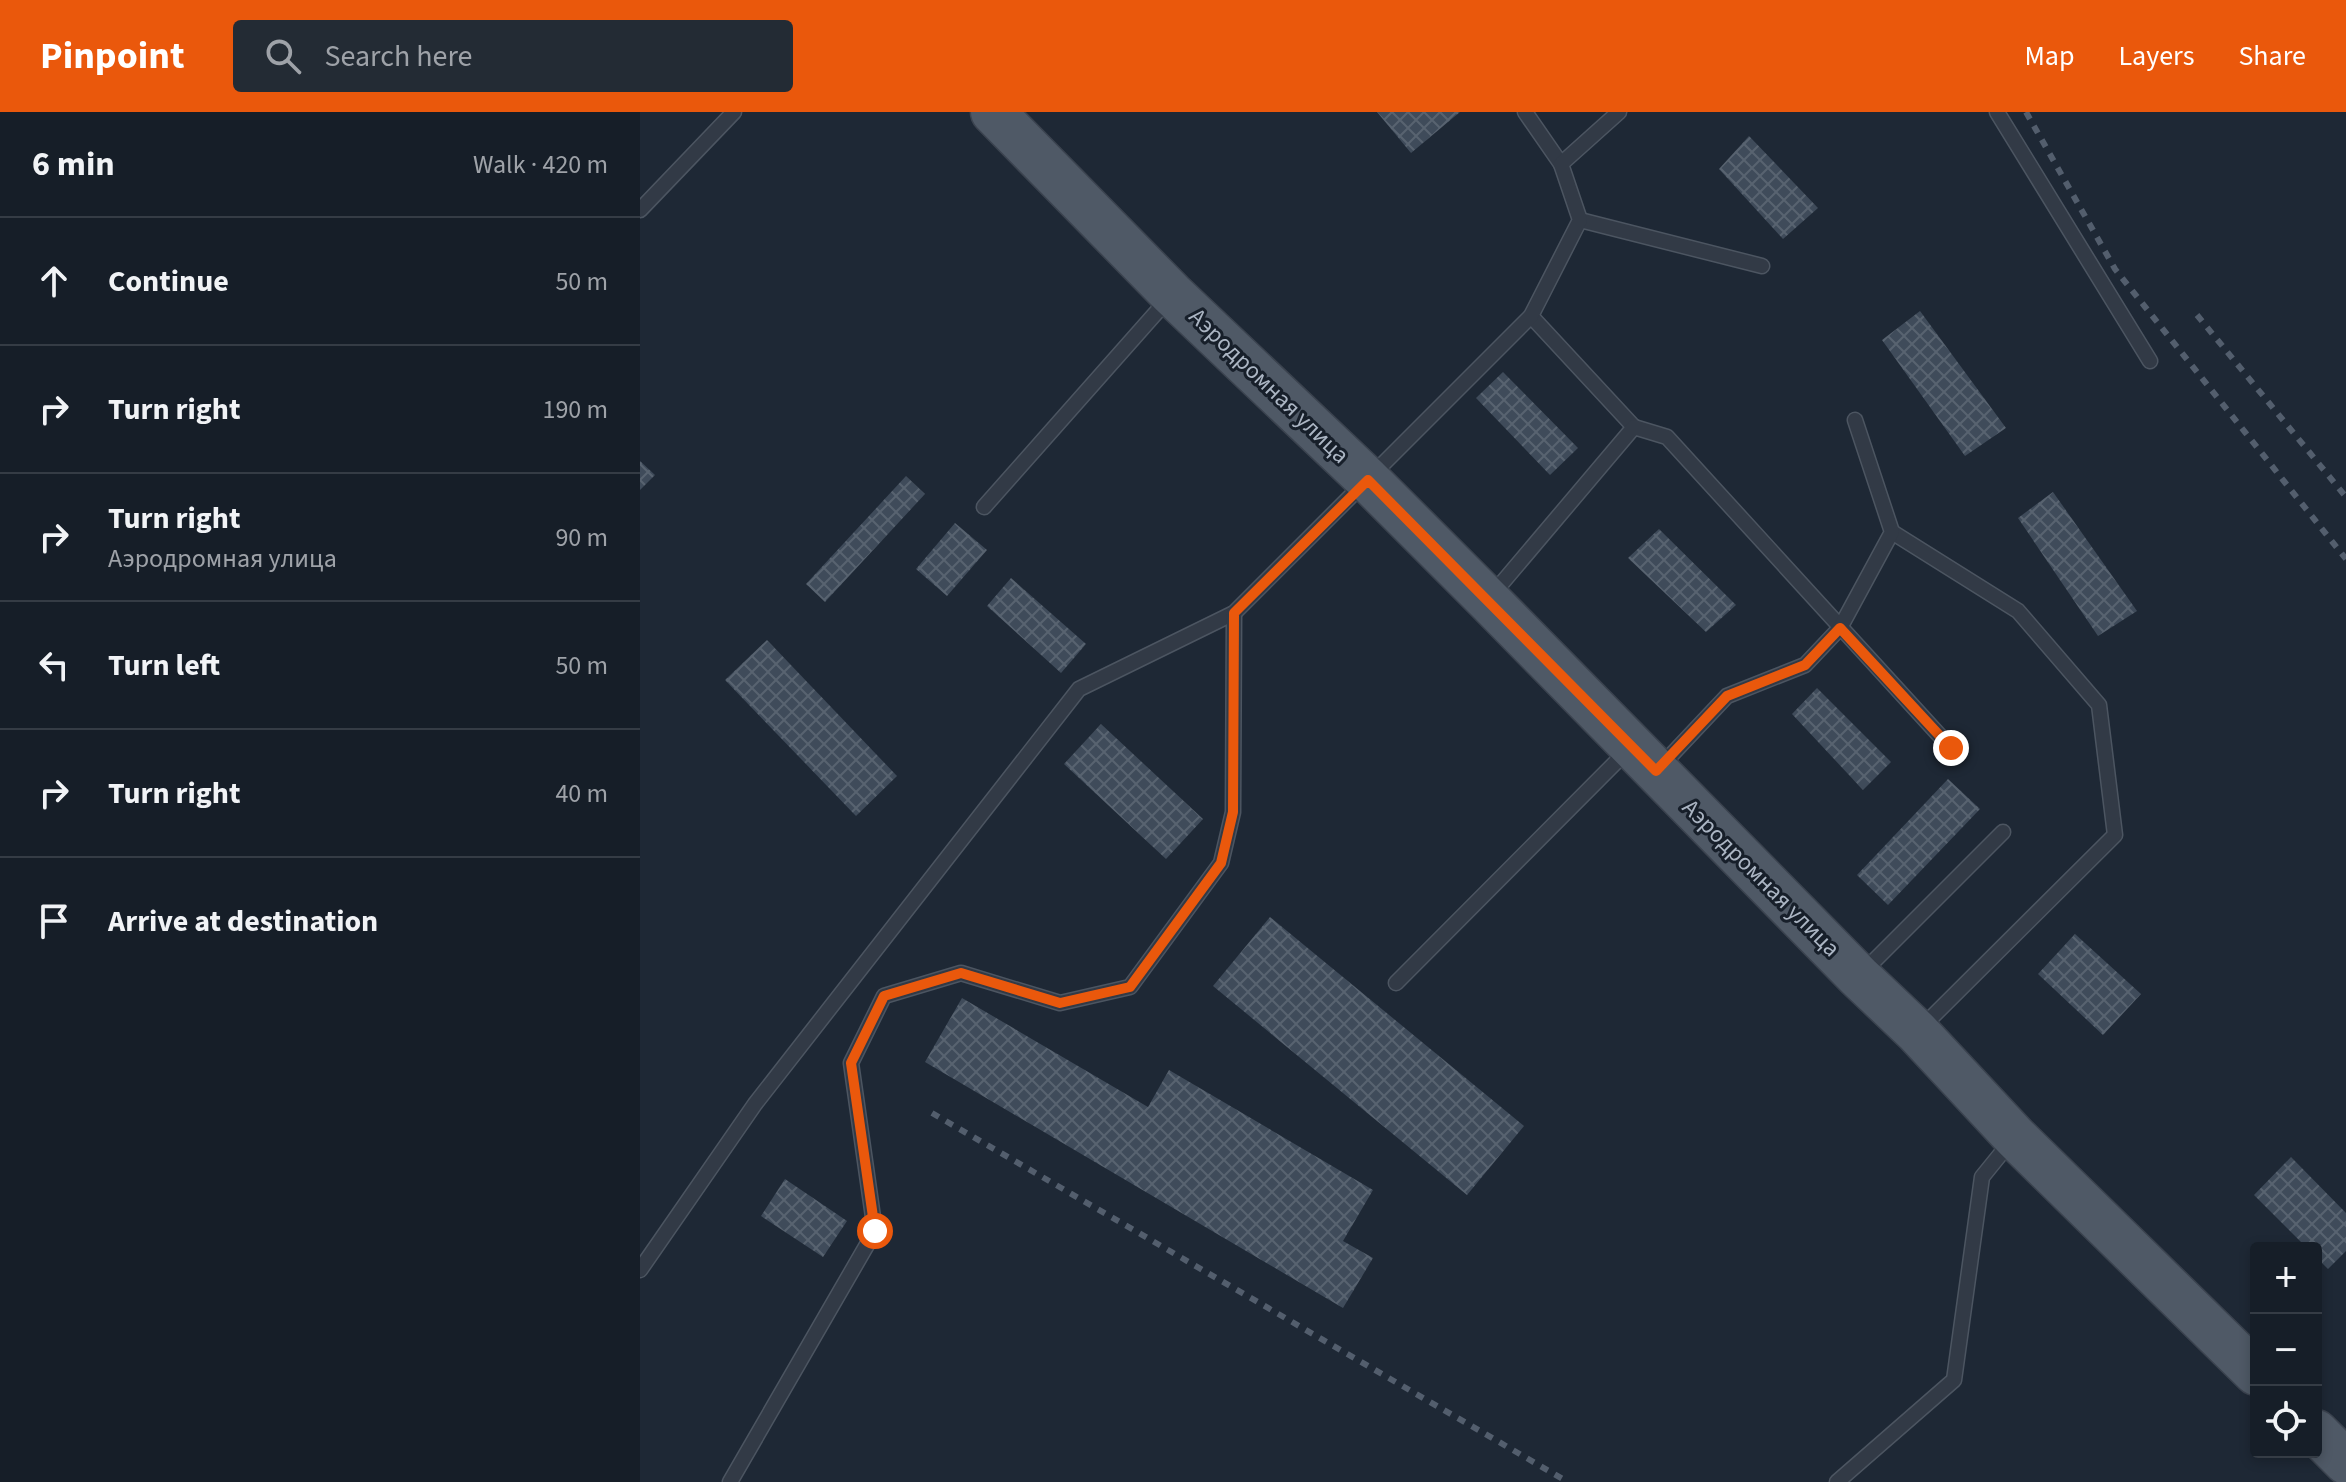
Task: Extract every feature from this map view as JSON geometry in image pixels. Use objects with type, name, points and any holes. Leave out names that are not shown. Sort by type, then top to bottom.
[{"type":"main road","name":"Аэродромная улица","points":[[993,112],[1172,294],[1368,480],[1917,1032],[2015,1137],[2250,1367]]},
{"type":"lane","points":[[640,210],[734,112]]},
{"type":"lane","points":[[640,1270],[755,1104],[1079,689],[1234,613],[1531,316],[1580,220],[1561,164],[1525,112]]},
{"type":"lane","points":[[1561,164],[1619,112]]},
{"type":"lane","points":[[1997,112],[2150,361]]},
{"type":"lane","points":[[1580,220],[1762,266]]},
{"type":"lane","points":[[984,507],[1172,294]]},
{"type":"lane","points":[[1531,316],[1634,427],[1667,437],[1951,748]]},
{"type":"lane","points":[[1855,420],[1892,532],[2018,611],[2099,705],[2115,835],[1917,1032]]},
{"type":"lane","points":[[1488,600],[1634,427]]},
{"type":"lane","points":[[1396,983],[1644,759],[1727,696],[1805,665],[1840,628],[1892,532]]},
{"type":"lane","points":[[730,1482],[875,1231],[851,1063],[884,996],[961,973],[1060,1003],[1130,987],[1221,863],[1233,812],[1234,613]]},
{"type":"lane","points":[[1859,977],[2003,832]]},
{"type":"lane","points":[[1837,1482],[1954,1380],[1982,1177],[2015,1137]]},
{"type":"building","points":[[1377,112],[1460,112],[1411,153]]},
{"type":"building","points":[[1749,136],[1818,208],[1783,239],[1719,169]]},
{"type":"building","points":[[1920,311],[2006,428],[1965,456],[1882,340]]},
{"type":"building","points":[[1503,372],[1578,448],[1550,475],[1476,398]]},
{"type":"building","points":[[640,461],[655,475],[640,490]]},
{"type":"building","points":[[906,476],[925,494],[825,602],[806,584]]},
{"type":"building","points":[[2053,492],[2137,611],[2098,636],[2018,518]]},
{"type":"building","points":[[955,523],[987,550],[947,596],[916,569]]},
{"type":"building","points":[[1659,529],[1736,605],[1706,632],[1628,558]]},
{"type":"building","points":[[1011,578],[1086,644],[1061,673],[987,606]]},
{"type":"building","points":[[767,640],[897,776],[856,816],[725,680]]},
{"type":"building","points":[[1817,688],[1891,762],[1863,790],[1792,714]]},
{"type":"building","points":[[1101,724],[1203,819],[1166,859],[1064,764]]},
{"type":"building","points":[[1948,779],[1980,809],[1888,905],[1857,875]]},
{"type":"building","points":[[1270,917],[1524,1126],[1467,1195],[1213,986]]},
{"type":"building","points":[[2075,934],[2141,994],[2103,1035],[2038,974]]},
{"type":"building","points":[[962,998],[1148,1107],[1169,1070],[1373,1190],[1343,1241],[1373,1258],[1343,1308],[925,1062]]},
{"type":"building","points":[[2291,1157],[2346,1213],[2346,1251],[2328,1269],[2322,1263],[2322,1242],[2301,1242],[2254,1195]]},
{"type":"building","points":[[785,1179],[847,1221],[823,1257],[761,1216]]},
{"type":"railway","points":[[2026,112],[2115,269],[2346,559]]},
{"type":"railway","points":[[2197,315],[2346,497]]},
{"type":"railway","points":[[932,1113],[1568,1482]]},
{"type":"route","points":[[875,1231],[851,1063],[884,996],[961,973],[1060,1003],[1130,987],[1221,863],[1233,812],[1234,613],[1368,480],[1656,771],[1727,696],[1805,665],[1840,628],[1951,748]]}]
